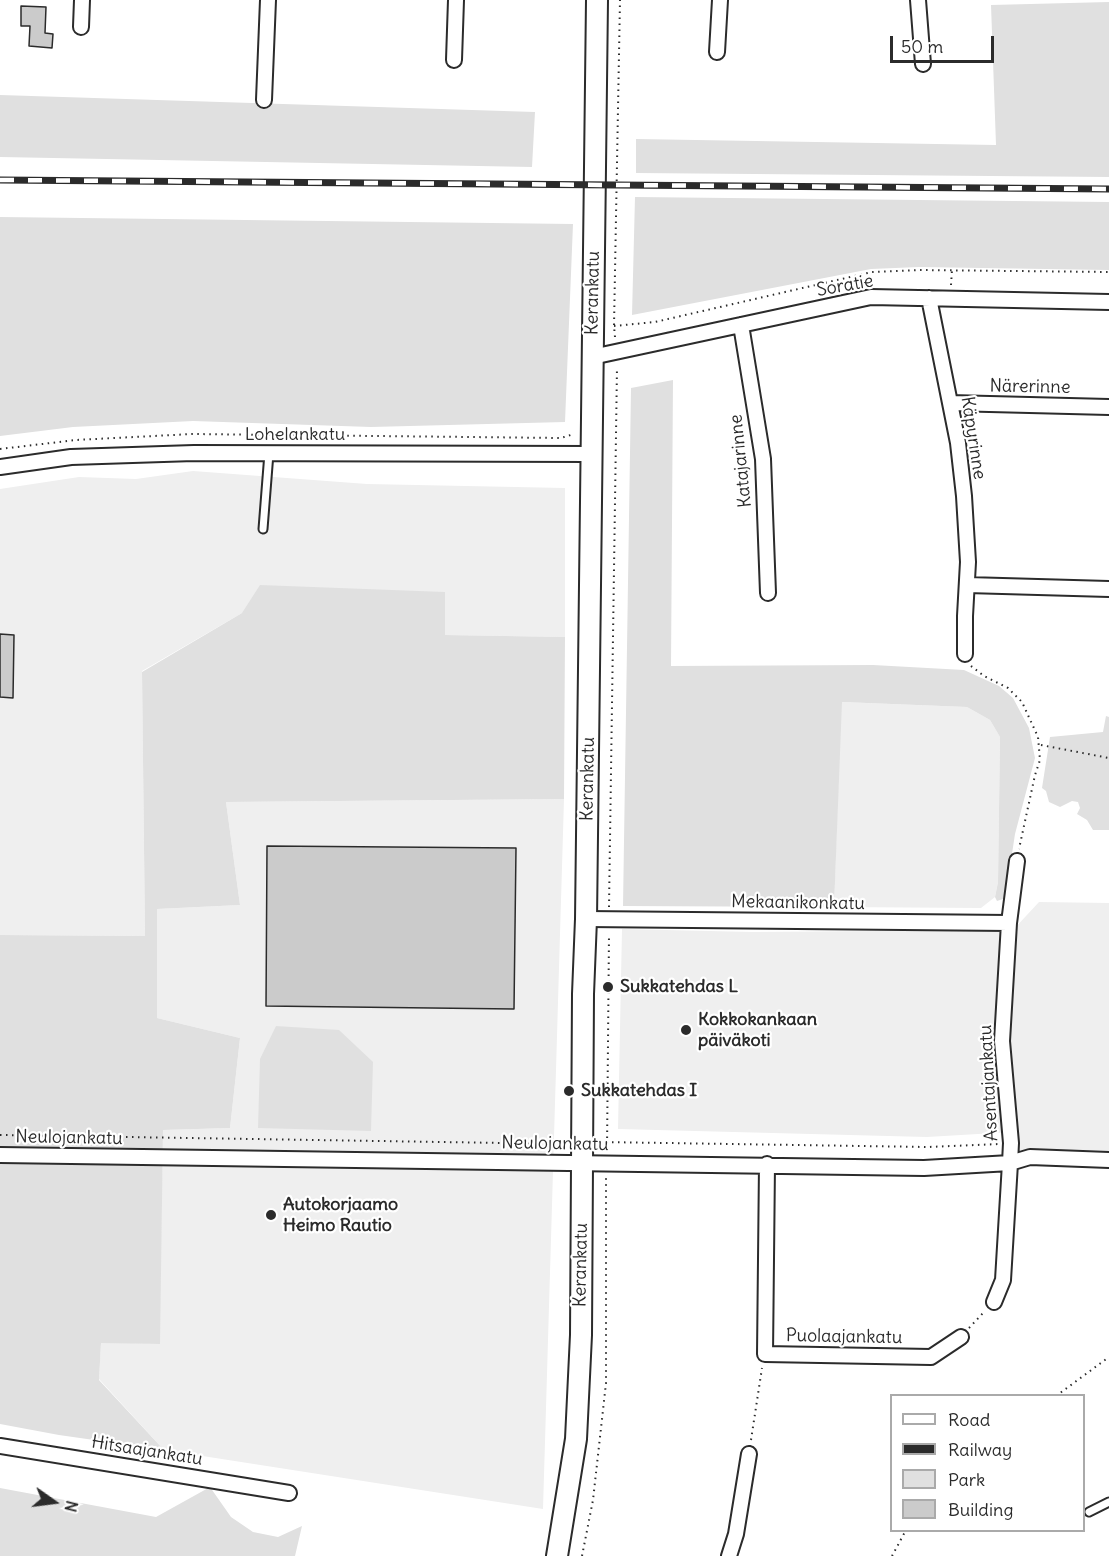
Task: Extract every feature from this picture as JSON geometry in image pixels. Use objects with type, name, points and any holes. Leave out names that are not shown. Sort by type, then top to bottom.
[{"type":"street","points":[[81,27],[82,0]]},
{"type":"street","points":[[264,100],[268,0]]},
{"type":"street","points":[[454,60],[456,0]]},
{"type":"street","name":"Kerankatu","points":[[557,1556],[576,1438],[580,1335],[597,0]]},
{"type":"street","points":[[717,52],[720,0]]},
{"type":"street","points":[[918,0],[923,64]]},
{"type":"street","name":"Soratie","points":[[592,357],[871,297],[1109,302]]},
{"type":"street","name":"Käpyrinne","points":[[929,298],[958,443],[964,496],[968,562],[965,654]]},
{"type":"street","name":"Katajarinne","points":[[741,325],[763,459],[768,593]]},
{"type":"street","name":"Närerinne","points":[[950,403],[1109,407]]},
{"type":"street","name":"Lohelankatu","points":[[0,467],[71,457],[194,453],[591,454]]},
{"type":"street","points":[[967,585],[1109,589]]},
{"type":"street","name":"Asentajankatu","points":[[993,1302],[1003,1280],[1010,1163],[1011,1143],[1002,1041],[1009,923],[1017,861]]},
{"type":"street","name":"Mekaanikonkatu","points":[[586,919],[1009,923]]},
{"type":"street","name":"Neulojankatu","points":[[0,1155],[583,1153],[606,1162],[924,1168],[1010,1163],[1030,1157],[1109,1160]]},
{"type":"street","name":"Puolaajankatu","points":[[766,1164],[765,1354],[931,1357],[961,1336]]},
{"type":"street","name":"Hitsaajankatu","points":[[0,1446],[288,1493]]},
{"type":"street","points":[[729,1556],[736,1534],[749,1454]]},
{"type":"lane","points":[[263,529],[269,453]]},
{"type":"lane","points":[[1089,1512],[1109,1502]]},
{"type":"path","points":[[582,1556],[593,1500],[606,1383],[606,1162],[617,352],[614,326],[621,0]]},
{"type":"path","points":[[0,448],[76,440],[192,434],[561,438],[591,429],[616,429]]},
{"type":"path","points":[[965,654],[974,669],[1008,688],[1022,702],[1035,727],[1040,745],[1040,760],[1017,861]]},
{"type":"path","points":[[1040,745],[1109,758]]},
{"type":"path","points":[[0,1135],[583,1153],[607,1142],[927,1147],[1011,1143]]},
{"type":"path","points":[[961,1336],[993,1302]]},
{"type":"path","points":[[749,1454],[765,1354]]},
{"type":"path","points":[[1057,1394],[1109,1357]]},
{"type":"path","points":[[892,1556],[905,1532]]},
{"type":"shaded area","points":[[193,471],[367,484],[565,488],[565,637],[444,635],[445,592],[242,613],[142,671],[145,936],[0,935],[0,489],[79,477],[136,479]]},
{"type":"shaded area","points":[[841,702],[967,707],[990,720],[1000,737],[998,882],[995,897],[981,908],[834,907]]},
{"type":"shaded area","points":[[564,799],[543,1509],[164,1450],[99,1379],[101,1342],[159,1344],[163,1130],[230,1128],[240,1038],[157,1018],[157,909],[240,905],[226,802]]},
{"type":"shaded area","points":[[1039,902],[1109,903],[1109,1152],[1012,1150],[1012,1132],[927,1137],[618,1129],[622,929],[753,932],[1013,930]]},
{"type":"green space","points":[[1109,2],[1109,177],[636,173],[636,139],[996,145],[991,5]]},
{"type":"green space","points":[[0,95],[535,112],[532,167],[0,157]]},
{"type":"green space","points":[[635,197],[1109,202],[1109,270],[919,267],[871,269],[632,315]]},
{"type":"green space","points":[[0,217],[573,224],[565,422],[371,427],[193,421],[73,427],[0,436]]},
{"type":"green space","points":[[673,380],[671,666],[873,665],[964,670],[999,686],[1013,698],[1029,728],[1035,758],[1015,834],[1003,899],[997,901],[995,897],[998,882],[1000,737],[990,720],[967,707],[842,702],[834,907],[623,906],[631,388]]},
{"type":"green space","points":[[260,585],[445,592],[445,635],[565,637],[564,799],[226,802],[240,905],[157,909],[157,1018],[240,1038],[230,1128],[163,1130],[160,1344],[101,1343],[99,1380],[164,1450],[0,1424],[0,935],[145,936],[142,672],[242,613]]},
{"type":"green space","points":[[1106,716],[1109,717],[1109,830],[1093,830],[1087,820],[1077,814],[1080,808],[1078,802],[1072,801],[1060,807],[1049,802],[1046,791],[1042,788],[1050,737],[1103,732]]},
{"type":"green space","points":[[276,1026],[339,1030],[373,1062],[371,1131],[258,1128],[260,1059]]},
{"type":"green space","points":[[210,1487],[231,1517],[253,1532],[278,1537],[302,1526],[295,1556],[0,1556],[0,1488],[156,1517]]},
{"type":"building","points":[[21,6],[46,7],[45,33],[53,34],[52,48],[29,46],[30,26],[21,26]]},
{"type":"building","points":[[0,634],[14,635],[13,698],[0,697]]},
{"type":"building","points":[[267,846],[516,848],[514,1009],[266,1006]]},
{"type":"railway","points":[[0,180],[1109,189]]},
{"type":"place","name":"Sukkatehdas L","points":[[608,987]]},
{"type":"place","name":"Kokkokankaan päiväkoti","points":[[686,1030]]},
{"type":"place","name":"Sukkatehdas I","points":[[569,1091]]},
{"type":"place","name":"Autokorjaamo Heimo Rautio","points":[[271,1215]]}]
